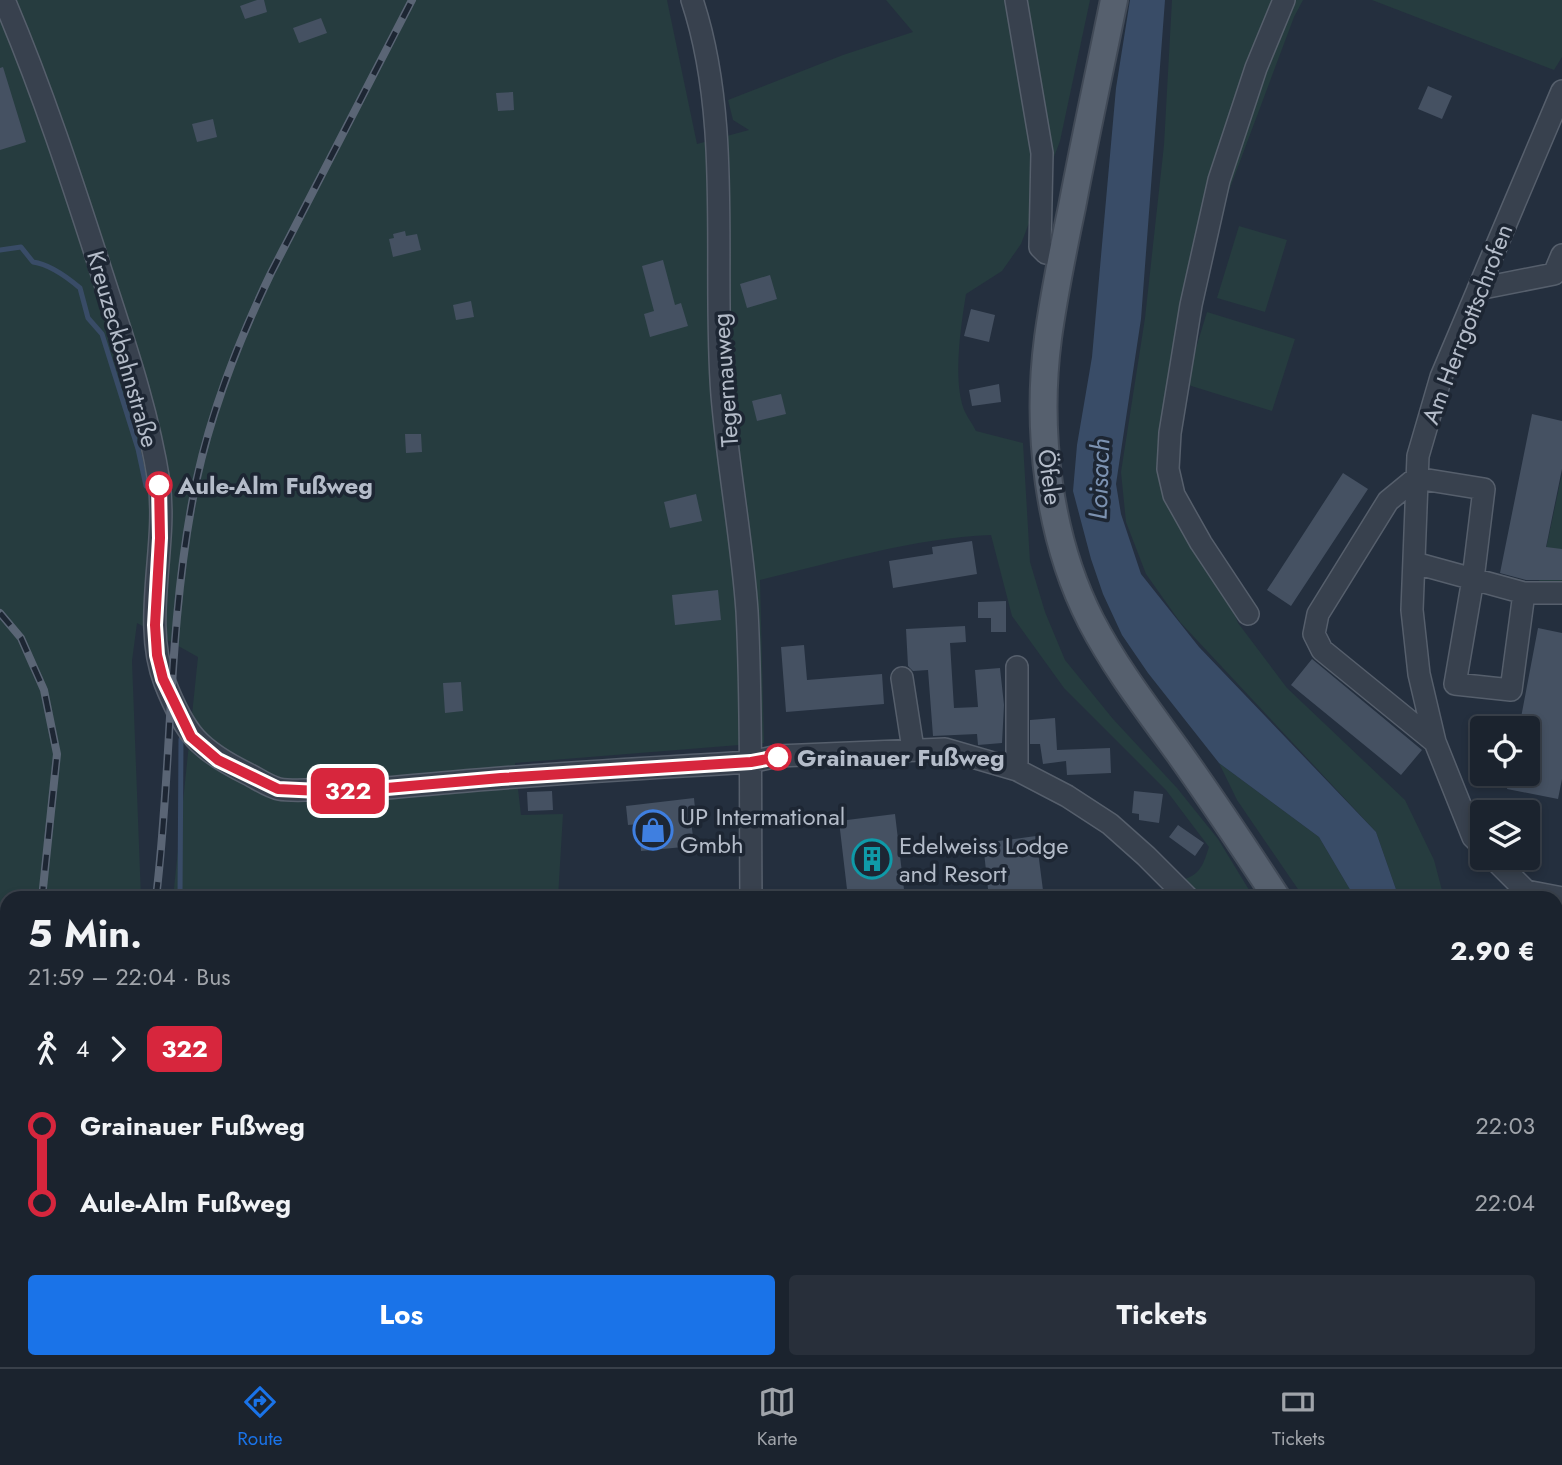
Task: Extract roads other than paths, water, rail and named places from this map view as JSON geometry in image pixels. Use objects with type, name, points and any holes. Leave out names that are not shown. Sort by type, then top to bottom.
[{"type":"main road","name":"Öfele","points":[[1114,0],[1062,256],[1048,339],[1043,409],[1046,464],[1067,560],[1090,620],[1127,682],[1212,800],[1272,891]]},
{"type":"street","name":"Kreuzeckbahnstraße","points":[[4,0],[32,66],[89,232],[129,356],[149,434],[160,495],[155,625],[157,655],[172,701],[191,737],[218,760],[278,789],[341,792],[514,777],[751,762],[778,757],[945,749],[1017,770],[1067,796],[1110,824],[1181,891]]},
{"type":"street","name":"Tegernauweg","points":[[692,0],[709,75],[715,127],[722,395],[747,612],[751,891]]},
{"type":"street","points":[[1016,0],[1042,153],[1040,247],[1046,253],[1062,256]]},
{"type":"street","points":[[1248,614],[1200,543],[1174,495],[1168,469],[1170,433],[1191,305],[1219,180],[1256,68],[1284,0]]},
{"type":"street","name":"Am Herrgottschrofen","points":[[1470,829],[1436,742],[1419,674],[1412,610],[1418,456],[1441,377],[1562,91]]},
{"type":"street","points":[[1478,289],[1554,274],[1562,255]]},
{"type":"street","points":[[1436,742],[1322,650],[1314,634],[1318,614],[1388,501],[1416,478],[1484,489],[1473,579],[1455,684],[1511,690],[1524,593]]},
{"type":"street","points":[[1415,563],[1524,593],[1562,593]]},
{"type":"street","points":[[1017,667],[1017,770]]},
{"type":"street","points":[[902,678],[913,750]]},
{"type":"street","points":[[1504,870],[1522,891]]},
{"type":"water","name":"Loisach","points":[[1130,0],[1165,0],[1141,319],[1116,484],[1121,514],[1141,574],[1199,647],[1376,832],[1397,891],[1351,891],[1319,837],[1219,763],[1148,673],[1122,635],[1103,594],[1073,491],[1077,445],[1092,357],[1116,88]]},
{"type":"waterway","points":[[0,250],[21,247],[33,262],[45,265],[80,288],[88,318],[102,334],[138,449],[146,486]]},
{"type":"waterway","points":[[180,891],[181,739]]},
{"type":"railway","points":[[157,891],[178,601],[192,503],[205,444],[234,357],[271,273],[412,0]]},
{"type":"railway","points":[[0,613],[21,638],[44,690],[57,754],[43,891]]},
{"type":"place","name":"Aule-Alm Fußweg","points":[[159,485]]},
{"type":"place","name":"Grainauer Fußweg","points":[[778,757]]},
{"type":"place","name":"UP Intermational Gmbh","points":[[653,830]]},
{"type":"place","name":"Edelweiss Lodge and Resort","points":[[872,859]]}]
